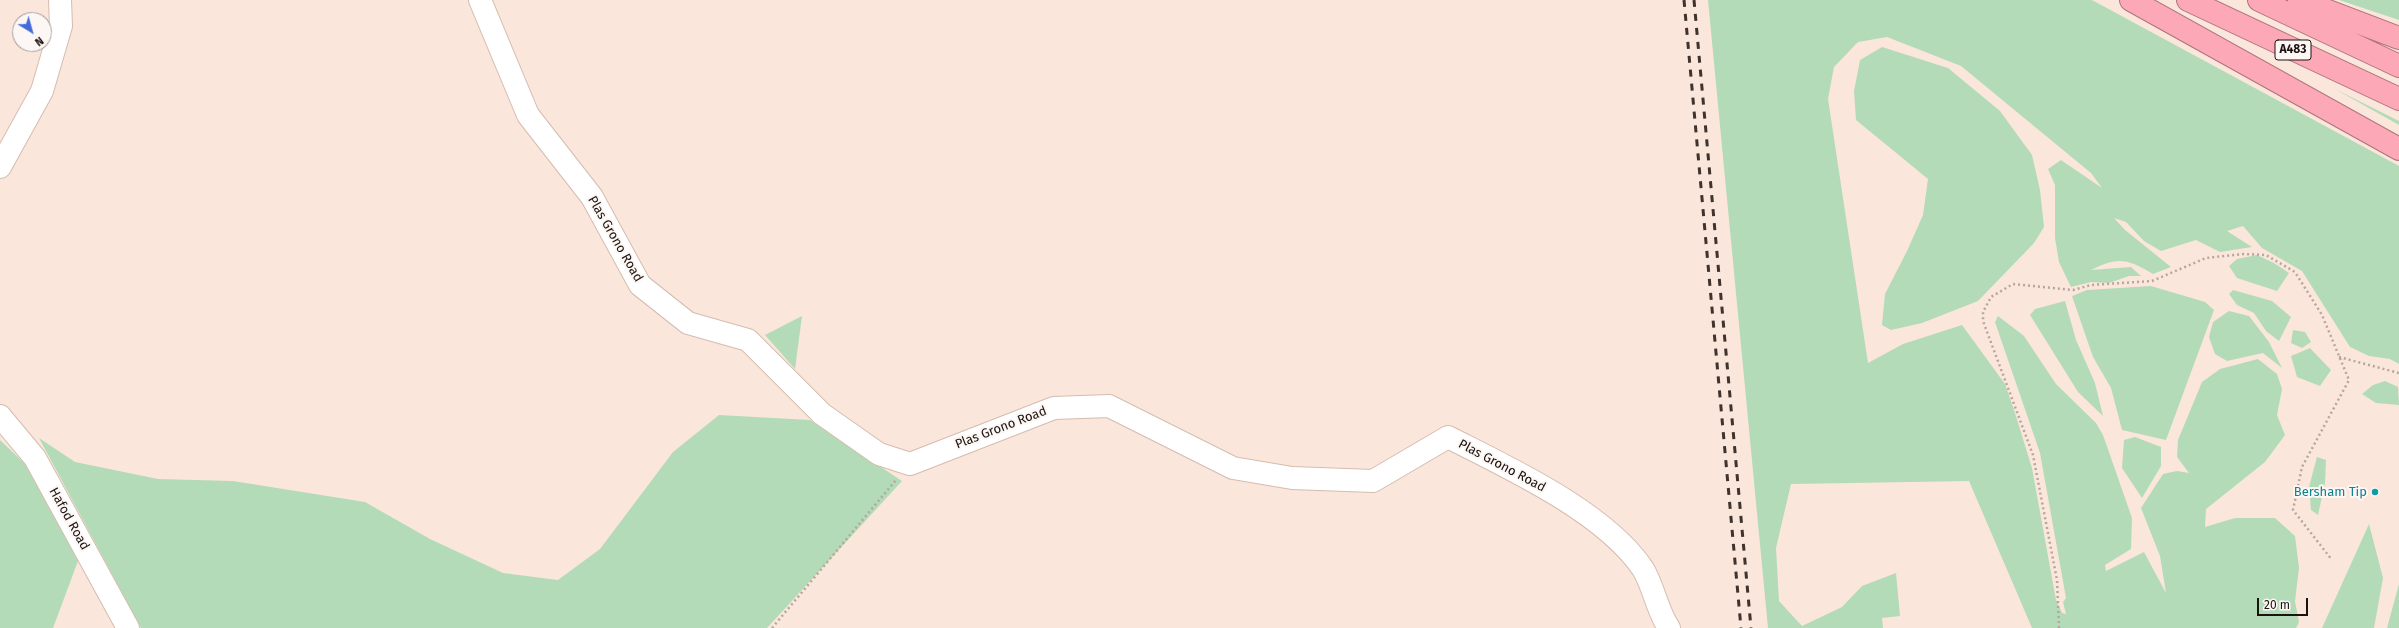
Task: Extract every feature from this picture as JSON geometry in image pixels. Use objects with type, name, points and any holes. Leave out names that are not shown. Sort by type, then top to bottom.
[{"type":"highway","points":[[2131,0],[2399,149]]},
{"type":"highway","name":"A483","points":[[2188,0],[2399,99]]},
{"type":"highway","name":"A483","points":[[2259,0],[2399,66]]},
{"type":"highway","points":[[2299,0],[2399,38]]},
{"type":"street","points":[[0,167],[42,92],[61,26],[60,0]]},
{"type":"street","name":"Plas Grono Road","points":[[480,0],[528,114],[592,197],[640,285],[688,323],[748,340],[822,414],[879,454],[910,464],[1054,408],[1109,406],[1233,468],[1292,478],[1373,482],[1448,437],[1531,479],[1607,529],[1643,570],[1669,628]]},
{"type":"street","name":"Hafod Road","points":[[0,416],[35,458],[128,628]]},
{"type":"path","points":[[2059,628],[2057,580],[2033,455],[1983,321],[1983,312],[1991,297],[2013,284],[2073,290],[2091,285],[2152,281],[2206,258],[2244,254],[2266,255],[2295,272],[2322,315],[2349,380],[2302,467],[2293,510],[2332,560]]},
{"type":"path","points":[[2339,356],[2399,374]]},
{"type":"path","points":[[772,628],[910,464]]},
{"type":"green space","points":[[1708,0],[2092,0],[2399,166],[2399,364],[2390,359],[2369,356],[2350,347],[2302,271],[2262,248],[2243,226],[2227,231],[2252,247],[2220,252],[2196,240],[2161,251],[2144,241],[2126,222],[2114,218],[2125,230],[2171,267],[2153,274],[2130,262],[2116,261],[2091,270],[2131,267],[2141,276],[2129,276],[2109,283],[2091,282],[2071,287],[2059,262],[2055,238],[2055,185],[2048,169],[2061,160],[2102,188],[2091,173],[1961,66],[1887,37],[1858,42],[1834,67],[1828,99],[1868,363],[1903,344],[1962,325],[2005,384],[2032,468],[2056,600],[2062,613],[2066,614],[2063,602],[2066,598],[2040,453],[1995,322],[1998,316],[2024,336],[2056,384],[2096,423],[2103,435],[2132,518],[2131,549],[2105,565],[2106,571],[2144,552],[2166,593],[2160,556],[2141,508],[2163,474],[2177,471],[2189,473],[2177,457],[2178,440],[2202,382],[2220,369],[2258,359],[2277,374],[2282,389],[2277,415],[2285,435],[2265,462],[2206,509],[2205,527],[2235,518],[2275,518],[2295,536],[2299,568],[2295,601],[2299,622],[2296,628],[2032,628],[1969,481],[1791,484],[1776,548],[1779,601],[1802,626],[1842,607],[1862,586],[1896,573],[1900,616],[1882,618],[1883,628],[1768,628]]},
{"type":"green space","points":[[2339,0],[2399,0],[2399,20]]},
{"type":"green space","points":[[1882,47],[1948,68],[2000,111],[2032,155],[2040,190],[2044,227],[2034,243],[1978,301],[1922,323],[1891,330],[1882,325],[1885,294],[1923,215],[1928,179],[1856,120],[1854,91],[1860,60]]},
{"type":"green space","points":[[2335,89],[2399,121],[2399,125]]},
{"type":"green space","points":[[2257,255],[2274,263],[2289,273],[2277,291],[2237,278],[2229,266],[2237,259]]},
{"type":"green space","points":[[2151,286],[2205,302],[2214,310],[2166,440],[2122,430],[2111,388],[2093,357],[2072,296],[2087,290]]},
{"type":"green space","points":[[2233,290],[2272,301],[2291,317],[2279,341],[2266,331],[2254,313],[2237,305],[2229,294]]},
{"type":"green space","points":[[2065,301],[2076,340],[2095,383],[2103,416],[2078,392],[2030,315],[2035,309]]},
{"type":"green space","points":[[2229,311],[2249,316],[2269,342],[2282,368],[2263,353],[2227,361],[2215,354],[2209,337],[2213,322]]},
{"type":"green space","points":[[802,316],[795,369],[765,335]]},
{"type":"green space","points":[[2293,330],[2305,332],[2311,342],[2302,348],[2291,343]]},
{"type":"green space","points":[[2310,348],[2331,370],[2320,386],[2297,377],[2291,356]]},
{"type":"green space","points":[[2385,381],[2398,387],[2399,405],[2376,403],[2362,394],[2373,385]]},
{"type":"green space","points":[[719,415],[810,420],[902,481],[767,628],[141,628],[39,438],[75,462],[158,479],[233,481],[365,502],[430,539],[503,573],[558,580],[600,549],[673,452]]},
{"type":"green space","points":[[2135,437],[2161,447],[2161,466],[2142,498],[2122,468],[2124,440]]},
{"type":"green space","points":[[0,440],[25,464],[78,561],[53,628],[0,628]]},
{"type":"green space","points":[[2317,457],[2326,460],[2325,483],[2318,515],[2311,510],[2309,487]]},
{"type":"green space","points":[[2369,524],[2383,578],[2374,628],[2322,628]]},
{"type":"green space","points":[[2399,584],[2399,628],[2387,628]]},
{"type":"railway","points":[[1684,0],[1741,628]]},
{"type":"railway","points":[[1694,0],[1751,628]]},
{"type":"place","name":"Bersham Tip","points":[[2375,492]]}]
